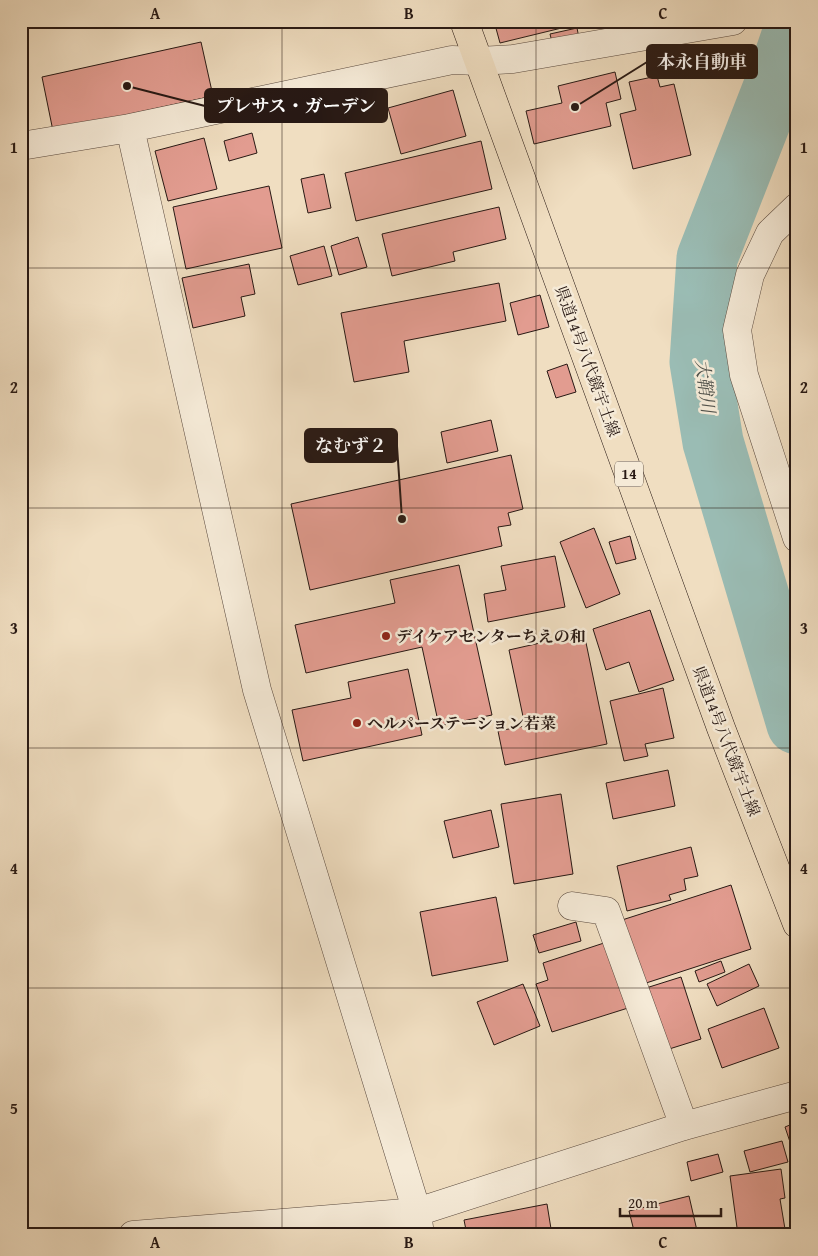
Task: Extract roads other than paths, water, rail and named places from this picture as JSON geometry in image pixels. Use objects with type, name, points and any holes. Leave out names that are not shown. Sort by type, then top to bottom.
[{"type":"main road","name":"県道14号八代鏡宇土線","points":[[464,21],[721,728],[797,924]]},
{"type":"street","points":[[21,146],[130,128],[452,60],[513,59],[731,22]]},
{"type":"street","points":[[130,128],[257,690],[419,1223]]},
{"type":"street","points":[[797,207],[770,233],[750,276],[737,330],[744,375],[797,538]]},
{"type":"street","points":[[572,906],[606,911],[684,1126]]},
{"type":"street","points":[[133,1235],[419,1223],[684,1126],[797,1095]]},
{"type":"waterway","name":"大鞘川","points":[[797,21],[780,71],[707,258],[700,362],[713,442],[797,724]]},
{"type":"place","name":"プレサス・ガーデン","points":[[127,86]]},
{"type":"place","name":"本永自動車","points":[[575,107]]},
{"type":"place","name":"なむず２","points":[[402,519]]},
{"type":"place","name":"デイケアセンターちえの和","points":[[386,636]]},
{"type":"place","name":"ヘルパーステーション若菜","points":[[357,723]]}]
